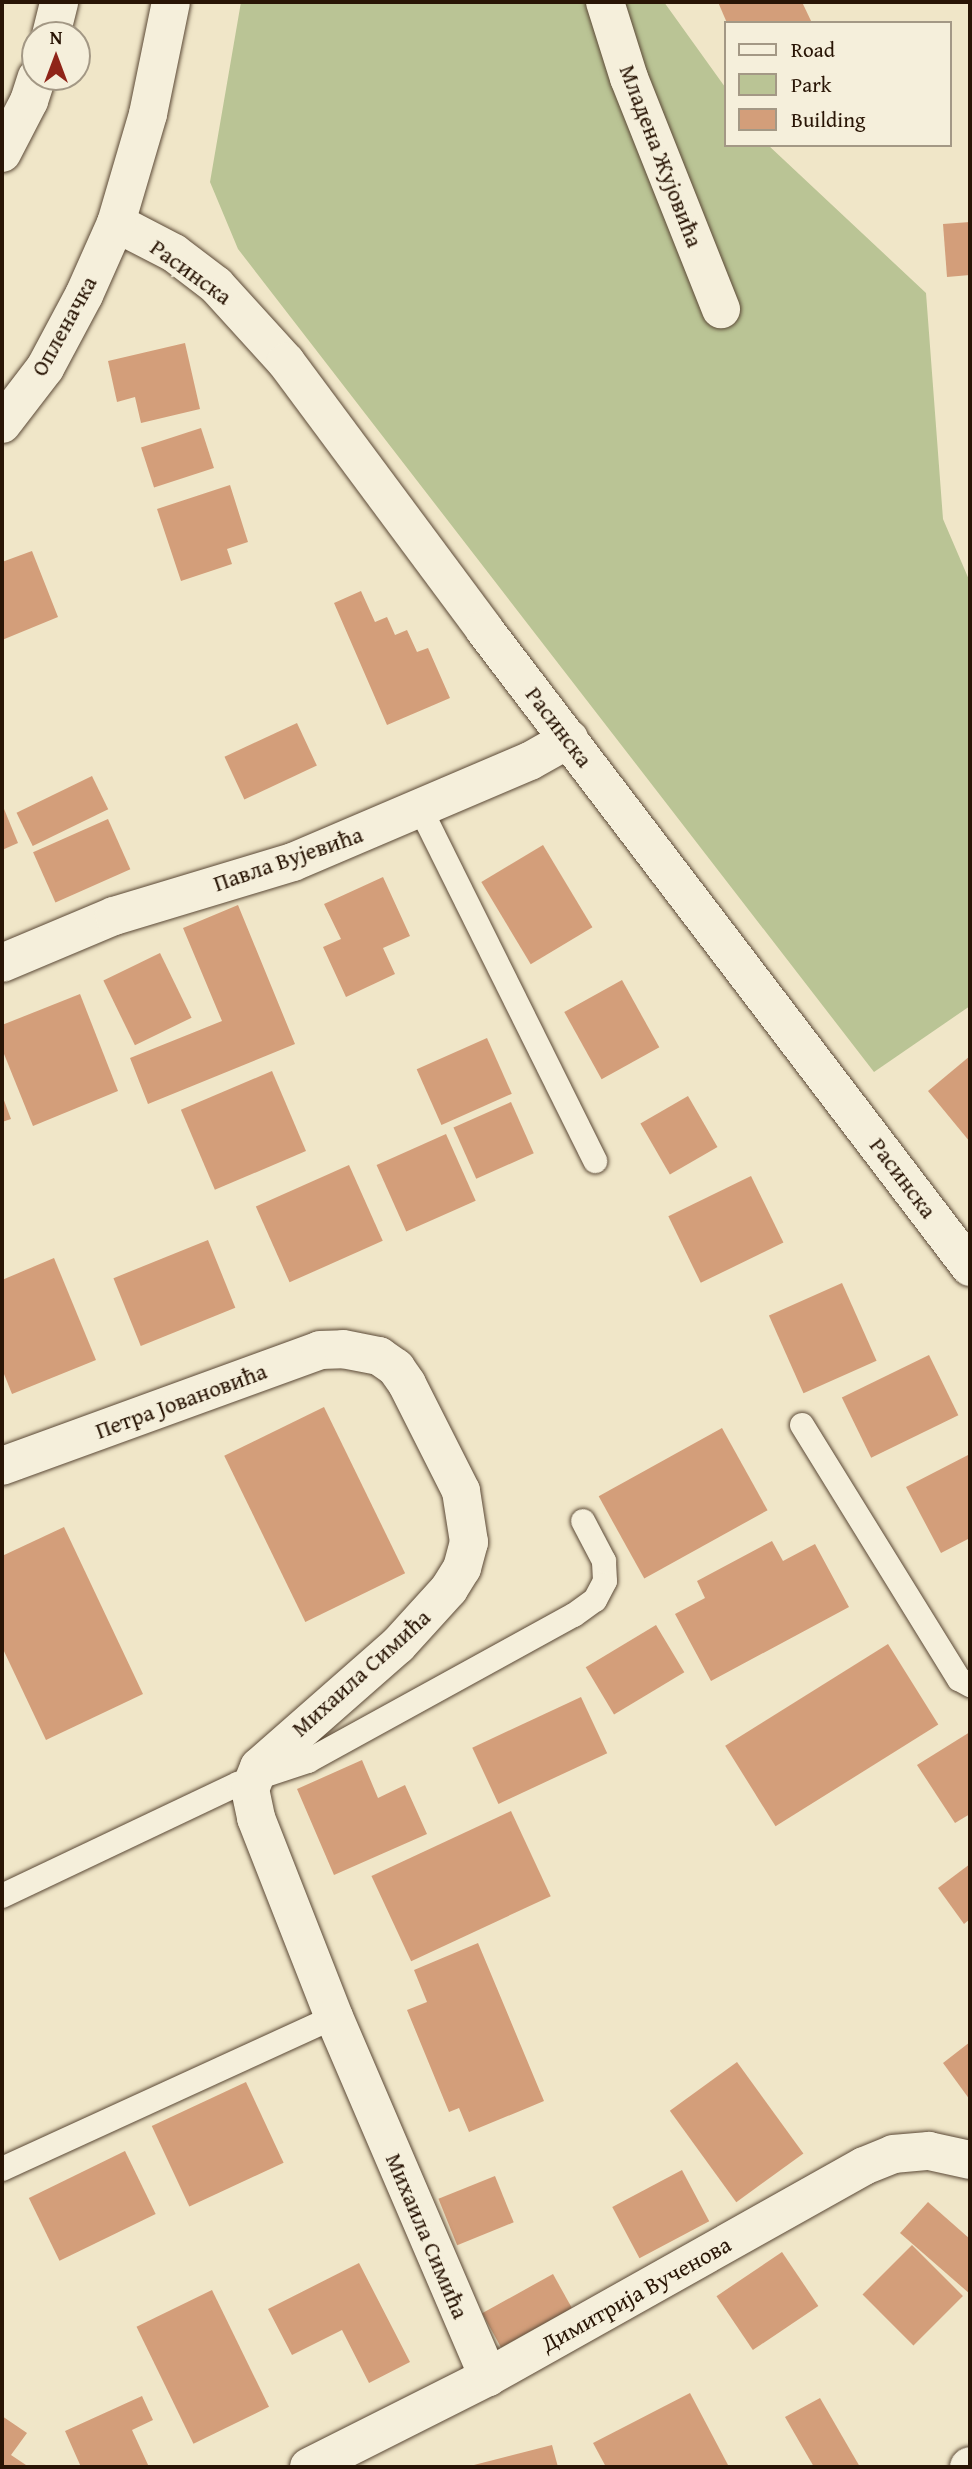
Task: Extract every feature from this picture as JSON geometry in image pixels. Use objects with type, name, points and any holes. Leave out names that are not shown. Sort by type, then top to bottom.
[{"type":"street","points":[[55,21],[60,2]]},
{"type":"street","name":"Опленачка","points":[[2,424],[45,368],[84,295],[116,223],[145,128],[171,2]]},
{"type":"street","name":"Младена Жујовића","points":[[605,2],[629,78],[721,309]]},
{"type":"street","points":[[2,153],[32,91]]},
{"type":"street","name":"Расинска","points":[[116,223],[174,253],[239,307],[286,362],[970,1267]]},
{"type":"street","name":"Павла Вујевића","points":[[2,963],[114,916],[293,862],[421,810],[530,761],[569,739]]},
{"type":"street","name":"Петра Јовановића","points":[[2,1466],[320,1350],[362,1351]]},
{"type":"street","name":"Михаила Симића","points":[[362,1351],[379,1356],[396,1368],[408,1384],[461,1491],[469,1542],[462,1568],[449,1590],[417,1626],[259,1767],[252,1778],[250,1790],[256,1818],[334,2017],[488,2377]]},
{"type":"street","name":"Димитрија Вученова","points":[[309,2467],[488,2377],[863,2166],[893,2154],[929,2151],[970,2160]]},
{"type":"lane","points":[[421,810],[594,1161]]},
{"type":"lane","points":[[802,1425],[959,1679],[970,1685]]},
{"type":"lane","name":"Михаила Симића","points":[[252,1778],[308,1761],[574,1615],[595,1600],[605,1581],[604,1561],[583,1521]]},
{"type":"lane","points":[[2,1896],[252,1778]]},
{"type":"lane","points":[[2,2169],[334,2017]]},
{"type":"green space","points":[[241,2],[664,2],[724,86],[724,147],[770,147],[926,293],[943,519],[970,582],[970,1006],[874,1072],[238,249],[210,182]]},
{"type":"building","points":[[718,2],[802,2],[811,21],[726,21]]},
{"type":"building","points":[[970,222],[970,275],[947,277],[943,224]]},
{"type":"building","points":[[185,343],[200,409],[141,423],[135,397],[117,402],[108,361]]},
{"type":"building","points":[[201,428],[214,468],[154,487],[141,447]]},
{"type":"building","points":[[230,485],[248,542],[227,549],[232,564],[181,581],[157,509]]},
{"type":"building","points":[[32,551],[58,617],[2,640],[2,562]]},
{"type":"building","points":[[361,591],[375,622],[387,617],[395,635],[407,630],[417,652],[428,648],[450,698],[387,725],[334,603]]},
{"type":"building","points":[[297,723],[317,766],[244,799],[224,757]]},
{"type":"building","points":[[92,776],[108,809],[33,846],[17,813]]},
{"type":"building","points":[[2,804],[18,843],[2,850]]},
{"type":"building","points":[[108,819],[130,869],[55,903],[33,852]]},
{"type":"building","points":[[543,845],[592,927],[531,964],[481,882]]},
{"type":"building","points":[[383,877],[410,936],[383,948],[395,974],[346,997],[323,947],[341,939],[324,904]]},
{"type":"building","points":[[238,905],[295,1044],[148,1104],[130,1058],[222,1021],[183,928]]},
{"type":"building","points":[[160,953],[192,1018],[135,1045],[103,981]]},
{"type":"building","points":[[622,980],[659,1047],[602,1079],[564,1012]]},
{"type":"building","points":[[80,994],[118,1091],[33,1126],[2,1049],[2,1025]]},
{"type":"building","points":[[487,1038],[512,1094],[441,1125],[417,1069]]},
{"type":"building","points":[[970,1056],[970,1142],[928,1091]]},
{"type":"building","points":[[272,1071],[306,1151],[215,1190],[181,1110]]},
{"type":"building","points":[[2,1095],[11,1119],[2,1122]]},
{"type":"building","points":[[688,1096],[718,1147],[670,1175],[640,1124]]},
{"type":"building","points":[[511,1102],[534,1153],[476,1179],[453,1128]]},
{"type":"building","points":[[446,1134],[476,1201],[406,1232],[377,1165]]},
{"type":"building","points":[[349,1165],[383,1241],[290,1282],[256,1206]]},
{"type":"building","points":[[751,1176],[783,1243],[701,1283],[668,1216]]},
{"type":"building","points":[[208,1240],[235,1308],[141,1346],[113,1278]]},
{"type":"building","points":[[54,1258],[96,1360],[12,1394],[2,1369],[2,1280]]},
{"type":"building","points":[[842,1283],[877,1361],[803,1393],[769,1316]]},
{"type":"building","points":[[929,1355],[958,1415],[871,1458],[842,1398]]},
{"type":"building","points":[[324,1407],[405,1573],[305,1622],[224,1456]]},
{"type":"building","points":[[722,1428],[768,1510],[644,1579],[599,1496]]},
{"type":"building","points":[[970,1454],[970,1538],[941,1553],[906,1487]]},
{"type":"building","points":[[64,1527],[143,1694],[46,1740],[2,1647],[2,1556]]},
{"type":"building","points":[[772,1541],[783,1561],[815,1544],[849,1607],[711,1681],[675,1614],[705,1598],[697,1581]]},
{"type":"building","points":[[656,1625],[684,1672],[614,1714],[586,1667]]},
{"type":"building","points":[[888,1644],[938,1725],[776,1826],[725,1746]]},
{"type":"building","points":[[581,1697],[607,1753],[498,1804],[472,1748]]},
{"type":"building","points":[[970,1732],[970,1814],[955,1823],[917,1765]]},
{"type":"building","points":[[362,1760],[378,1798],[405,1785],[427,1834],[334,1875],[297,1789]]},
{"type":"building","points":[[511,1811],[551,1896],[411,1961],[371,1876]]},
{"type":"building","points":[[970,1864],[970,1919],[964,1924],[938,1888]]},
{"type":"building","points":[[478,1943],[544,2101],[469,2132],[459,2108],[449,2112],[407,2010],[427,2002],[414,1970]]},
{"type":"building","points":[[970,2042],[970,2100],[943,2063]]},
{"type":"building","points":[[737,2062],[803,2153],[736,2202],[670,2111]]},
{"type":"building","points":[[246,2082],[284,2163],[189,2207],[152,2126]]},
{"type":"building","points":[[125,2151],[156,2214],[60,2261],[29,2198]]},
{"type":"building","points":[[682,2170],[709,2221],[639,2258],[612,2207]]},
{"type":"building","points":[[495,2176],[514,2222],[457,2245],[438,2199]]},
{"type":"building","points":[[928,2202],[970,2239],[970,2294],[900,2233]]},
{"type":"building","points":[[912,2245],[963,2296],[913,2345],[863,2294]]},
{"type":"building","points":[[782,2252],[818,2306],[753,2350],[717,2296]]},
{"type":"building","points":[[359,2263],[410,2362],[369,2383],[342,2330],[292,2355],[268,2309]]},
{"type":"building","points":[[553,2274],[572,2308],[501,2347],[482,2313]]},
{"type":"building","points":[[212,2290],[269,2407],[193,2444],[137,2327]]},
{"type":"building","points":[[690,2393],[728,2465],[606,2467],[593,2443]]},
{"type":"building","points":[[142,2396],[153,2420],[132,2430],[149,2467],[81,2467],[65,2431]]},
{"type":"building","points":[[820,2398],[860,2467],[814,2467],[785,2417]]},
{"type":"building","points":[[2,2416],[27,2433],[11,2455],[29,2467],[2,2467]]},
{"type":"building","points":[[552,2445],[558,2467],[470,2467],[470,2466]]}]
